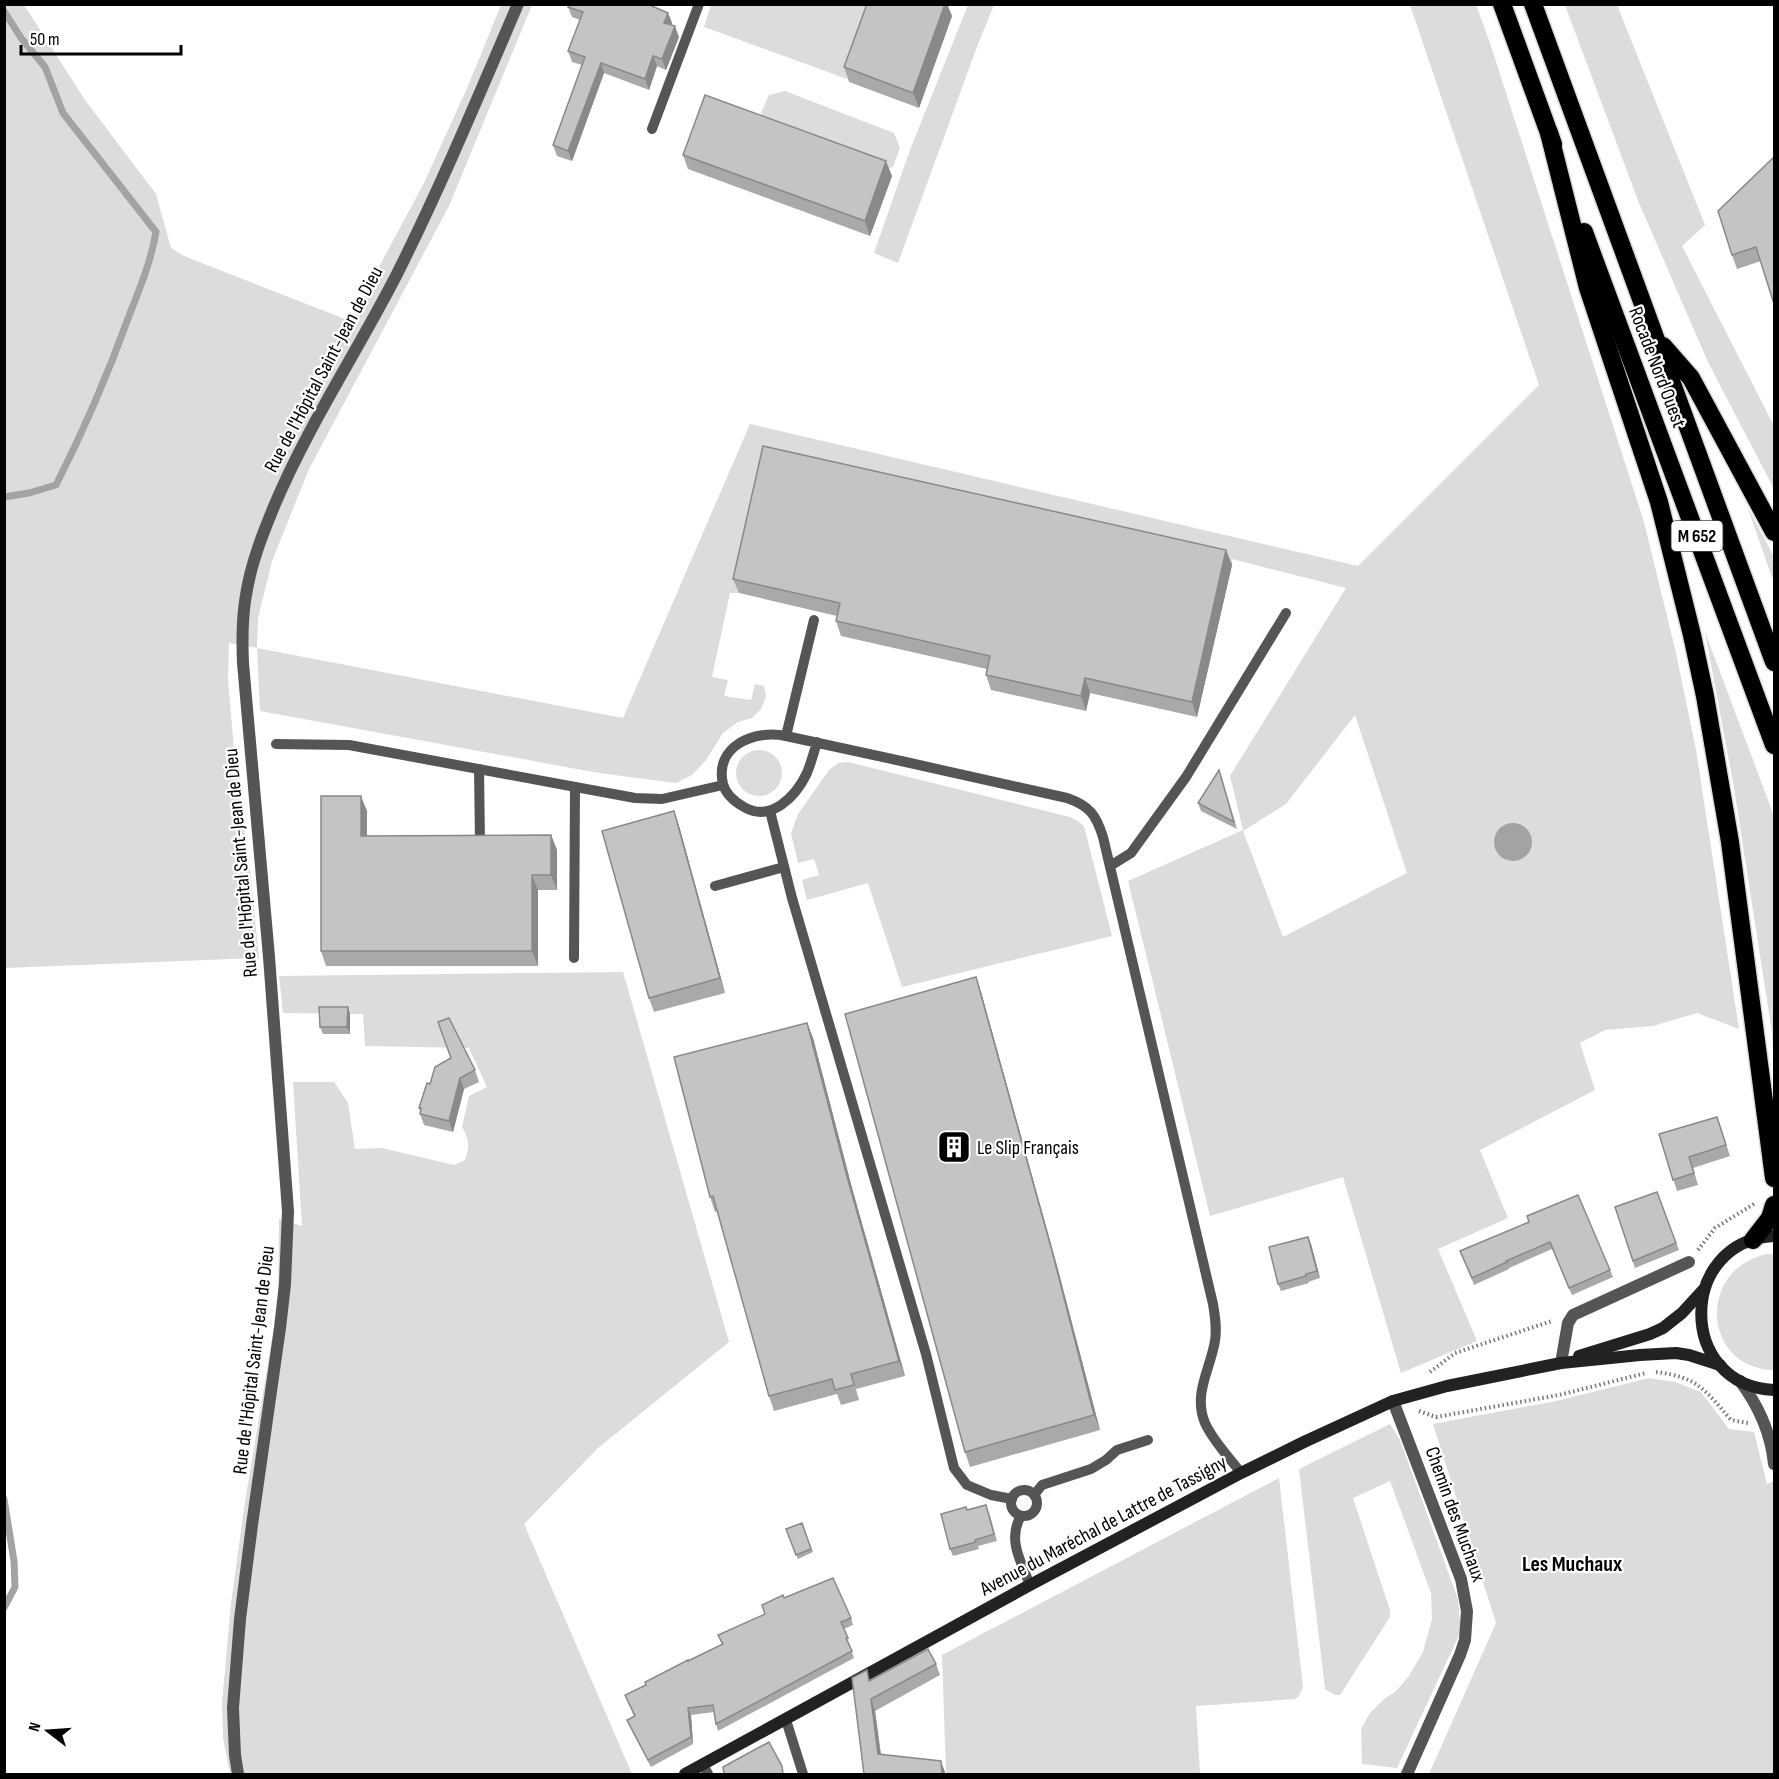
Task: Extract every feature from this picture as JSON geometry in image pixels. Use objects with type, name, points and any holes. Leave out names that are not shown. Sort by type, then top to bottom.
[{"type":"highway","name":"Rocade Nord Ouest","points":[[1502,4],[1609,301],[1774,744]]},
{"type":"highway","name":"Rocade Nord Ouest","points":[[1533,4],[1774,662]]},
{"type":"highway","points":[[1549,133],[1588,288],[1659,502],[1692,635],[1719,775],[1733,865],[1774,1178]]},
{"type":"highway","points":[[1654,335],[1691,378],[1774,532]]},
{"type":"highway","points":[[1753,1240],[1770,1218],[1774,1205]]},
{"type":"main road","name":"Avenue du Maréchal de Lattre de Tassigny","points":[[1561,1363],[1663,1328],[1682,1313],[1704,1288],[1712,1272],[1723,1259],[1737,1248],[1753,1240],[1774,1236]]},
{"type":"main road","name":"Avenue du Maréchal de Lattre de Tassigny","points":[[1704,1288],[1701,1324],[1710,1350],[1720,1365],[1740,1381],[1759,1388],[1774,1390]]},
{"type":"main road","name":"Avenue du Maréchal de Lattre de Tassigny","points":[[685,1774],[705,1770],[786,1720],[1030,1585],[1241,1473],[1394,1401],[1447,1386],[1561,1363],[1676,1353],[1720,1365]]},
{"type":"street","name":"Rue de l'Hôpital Saint-Jean de Dieu","points":[[238,1774],[233,1708],[240,1619],[280,1328],[285,1284],[288,1211],[269,957],[243,663],[242,636],[246,593],[259,546],[282,486],[303,442],[420,228],[518,4]]},
{"type":"street","points":[[1561,1363],[1566,1329],[1573,1315],[1689,1262]]},
{"type":"street","points":[[1740,1381],[1763,1421],[1774,1464]]},
{"type":"street","name":"Chemin des Muchaux","points":[[1394,1401],[1461,1580],[1467,1611],[1465,1640],[1457,1663],[1407,1774]]},
{"type":"lane","points":[[652,129],[699,4]]},
{"type":"lane","points":[[1110,866],[1131,853],[1186,777],[1286,613]]},
{"type":"lane","points":[[786,735],[814,620]]},
{"type":"lane","points":[[817,742],[807,772],[792,798],[770,811],[757,813],[746,808],[728,794],[723,785],[722,774],[725,761],[740,741],[763,734],[786,735],[1067,798],[1081,803],[1098,822],[1213,1304],[1216,1326],[1215,1341],[1200,1398],[1202,1412],[1206,1425],[1214,1438],[1241,1473]]},
{"type":"lane","points":[[276,744],[348,744],[635,798],[662,799],[723,785]]},
{"type":"lane","points":[[479,769],[480,842]]},
{"type":"lane","points":[[574,958],[575,787]]},
{"type":"lane","points":[[770,811],[784,867],[922,1343],[954,1468],[967,1485],[991,1495],[1012,1499]]},
{"type":"lane","points":[[715,886],[784,867]]},
{"type":"lane","points":[[1034,1495],[1042,1485],[1091,1470],[1117,1450],[1148,1440]]},
{"type":"lane","points":[[1026,1491],[1034,1495],[1037,1502],[1035,1510],[1029,1515],[1021,1516],[1014,1512],[1012,1499],[1014,1495],[1026,1491]]},
{"type":"lane","points":[[1021,1516],[1015,1527],[1016,1546],[1030,1585]]},
{"type":"lane","points":[[786,1720],[803,1774]]},
{"type":"path","points":[[1689,1262],[1715,1228],[1759,1202],[1774,1205]]},
{"type":"path","points":[[1429,1374],[1455,1353],[1573,1315]]},
{"type":"path","points":[[1394,1401],[1436,1417],[1559,1395],[1651,1372],[1678,1375],[1703,1388],[1731,1420],[1748,1423],[1763,1421]]},
{"type":"shaded area","points":[[4,5],[24,5],[85,100],[156,194],[171,248],[184,256],[350,321],[424,183],[468,86],[501,5],[532,5],[449,206],[309,469],[272,561],[258,618],[257,648],[229,643],[228,679],[236,774],[249,860],[259,958],[5,968]]},
{"type":"shaded area","points":[[711,5],[873,5],[847,79],[704,27]]},
{"type":"shaded area","points":[[968,5],[994,5],[898,263],[874,253],[910,150]]},
{"type":"shaded area","points":[[1410,5],[1476,5],[1644,522],[1676,653],[1696,750],[1739,1029],[1697,1013],[1653,1026],[1605,1030],[1580,1043],[1595,1090],[1480,1150],[1508,1218],[1438,1249],[1477,1341],[1401,1373],[1343,1177],[1210,1216],[1128,881],[1243,830],[1230,776],[1346,588],[1232,559],[1232,565],[769,461],[739,593],[730,593],[712,677],[728,680],[724,696],[751,700],[755,684],[764,686],[766,696],[761,709],[752,718],[738,722],[723,733],[706,760],[692,775],[676,783],[599,773],[260,711],[257,648],[623,718],[750,424],[1358,566],[1539,385]],"holes":[[[1355,715],[1407,873],[1283,937],[1243,831],[1286,804]]]},
{"type":"shaded area","points":[[1565,5],[1617,5],[1705,225],[1682,246],[1774,426],[1774,489],[1708,362],[1639,203]]},
{"type":"shaded area","points":[[785,91],[894,133],[900,148],[893,167],[884,170],[766,127],[761,113],[769,95]]},
{"type":"shaded area","points":[[1747,506],[1774,557],[1774,583]]},
{"type":"shaded area","points":[[1705,632],[1774,816],[1774,1066],[1772,1033],[1734,788]]},
{"type":"shaded area","points":[[759,750],[775,757],[782,773],[775,789],[759,796],[743,789],[736,773],[743,757]]},
{"type":"shaded area","points":[[848,762],[1070,817],[1078,821],[1084,826],[1112,936],[902,987],[868,883],[807,900],[802,880],[819,875],[814,859],[798,863],[791,833],[798,814],[829,770],[838,763]]},
{"type":"shaded area","points":[[1513,823],[1527,828],[1532,842],[1527,856],[1513,861],[1499,856],[1494,842],[1499,828]]},
{"type":"shaded area","points":[[623,972],[729,1342],[598,1448],[524,1524],[632,1774],[230,1774],[223,1738],[222,1703],[231,1603],[245,1502],[278,1302],[279,1219],[302,1226],[293,1082],[334,1082],[348,1103],[355,1149],[382,1148],[454,1165],[465,1160],[468,1151],[467,1139],[462,1127],[469,1096],[487,1087],[469,1048],[365,1046],[363,1014],[283,1013],[279,976]]},
{"type":"shaded area","points":[[1766,1254],[1774,1254],[1774,1370],[1751,1365],[1733,1354],[1722,1337],[1717,1318],[1719,1298],[1727,1279],[1743,1264]]},
{"type":"shaded area","points":[[1649,1378],[1675,1382],[1701,1392],[1729,1429],[1754,1432],[1767,1484],[1774,1481],[1774,1774],[1429,1774],[1496,1623],[1433,1424],[1556,1401]]},
{"type":"shaded area","points":[[1390,1424],[1400,1440],[1458,1599],[1461,1631],[1397,1768],[1362,1764],[1361,1729],[1370,1713],[1396,1691],[1409,1676],[1423,1652],[1432,1619],[1431,1593],[1390,1481],[1353,1498],[1390,1610],[1390,1617],[1340,1695],[1335,1695],[1325,1689],[1299,1469]]},
{"type":"shaded area","points":[[1279,1478],[1303,1687],[1299,1696],[1295,1699],[1196,1706],[1200,1774],[946,1774],[942,1655]]},
{"type":"building","points":[[569,4],[647,4],[668,13],[664,23],[675,26],[662,59],[653,56],[645,79],[601,63],[568,151],[553,145],[585,57],[568,51],[583,12],[568,7]]},
{"type":"building","points":[[867,4],[945,4],[913,93],[844,67]]},
{"type":"building","points":[[705,95],[886,161],[865,221],[683,155]]},
{"type":"building","points":[[1774,157],[1774,304],[1756,247],[1732,255],[1718,211]]},
{"type":"building","points":[[763,446],[1226,550],[1192,702],[1085,678],[1081,696],[986,675],[990,656],[836,621],[840,603],[733,579]]},
{"type":"building","points":[[1219,770],[1234,822],[1198,803]]},
{"type":"building","points":[[321,796],[361,796],[361,836],[551,835],[551,875],[532,875],[532,951],[321,951]]},
{"type":"building","points":[[674,811],[720,978],[649,998],[602,831]]},
{"type":"building","name":"Le Slip Français","points":[[976,977],[1052,1251],[1094,1415],[965,1452],[845,1014]]},
{"type":"building","points":[[319,1007],[348,1007],[347,1027],[320,1027]]},
{"type":"building","points":[[449,1018],[475,1070],[460,1078],[449,1121],[420,1114],[421,1108],[419,1108],[435,1067],[451,1058],[438,1022]]},
{"type":"building","points":[[807,1023],[899,1361],[851,1374],[854,1385],[835,1390],[832,1379],[769,1396],[713,1196],[710,1197],[674,1057]]},
{"type":"building","points":[[1717,1117],[1726,1145],[1689,1157],[1694,1173],[1673,1180],[1659,1134]]},
{"type":"building","points":[[1657,1192],[1676,1243],[1633,1261],[1615,1207]]},
{"type":"building","points":[[1578,1195],[1610,1270],[1569,1288],[1550,1242],[1472,1278],[1460,1251],[1529,1222],[1527,1216]]},
{"type":"building","points":[[1308,1237],[1317,1271],[1278,1284],[1269,1247]]},
{"type":"building","points":[[986,1505],[994,1534],[950,1549],[941,1514],[966,1507],[967,1510]]},
{"type":"building","points":[[802,1523],[811,1549],[796,1555],[786,1529]]},
{"type":"building","points":[[833,1578],[851,1618],[841,1622],[852,1651],[716,1724],[713,1705],[688,1708],[691,1737],[648,1760],[627,1720],[635,1716],[625,1695],[646,1685],[645,1682],[723,1644],[718,1635],[765,1614],[762,1605],[783,1595],[784,1598]]},
{"type":"building","points":[[928,1649],[936,1664],[871,1699],[878,1754],[941,1761],[942,1774],[864,1774],[852,1678],[867,1670],[869,1681]]},
{"type":"building","points":[[769,1742],[782,1766],[783,1774],[724,1774],[723,1767]]},
{"type":"waterway","points":[[4,11],[21,38],[45,67],[63,113],[156,232],[145,274],[113,359],[56,485],[4,497]]},
{"type":"waterway","points":[[4,1499],[14,1561],[15,1587],[4,1608]]},
{"type":"place","name":"Le Slip Français","points":[[954,1147]]},
{"type":"district","name":"Les Muchaux","points":[[1572,1563]]}]
